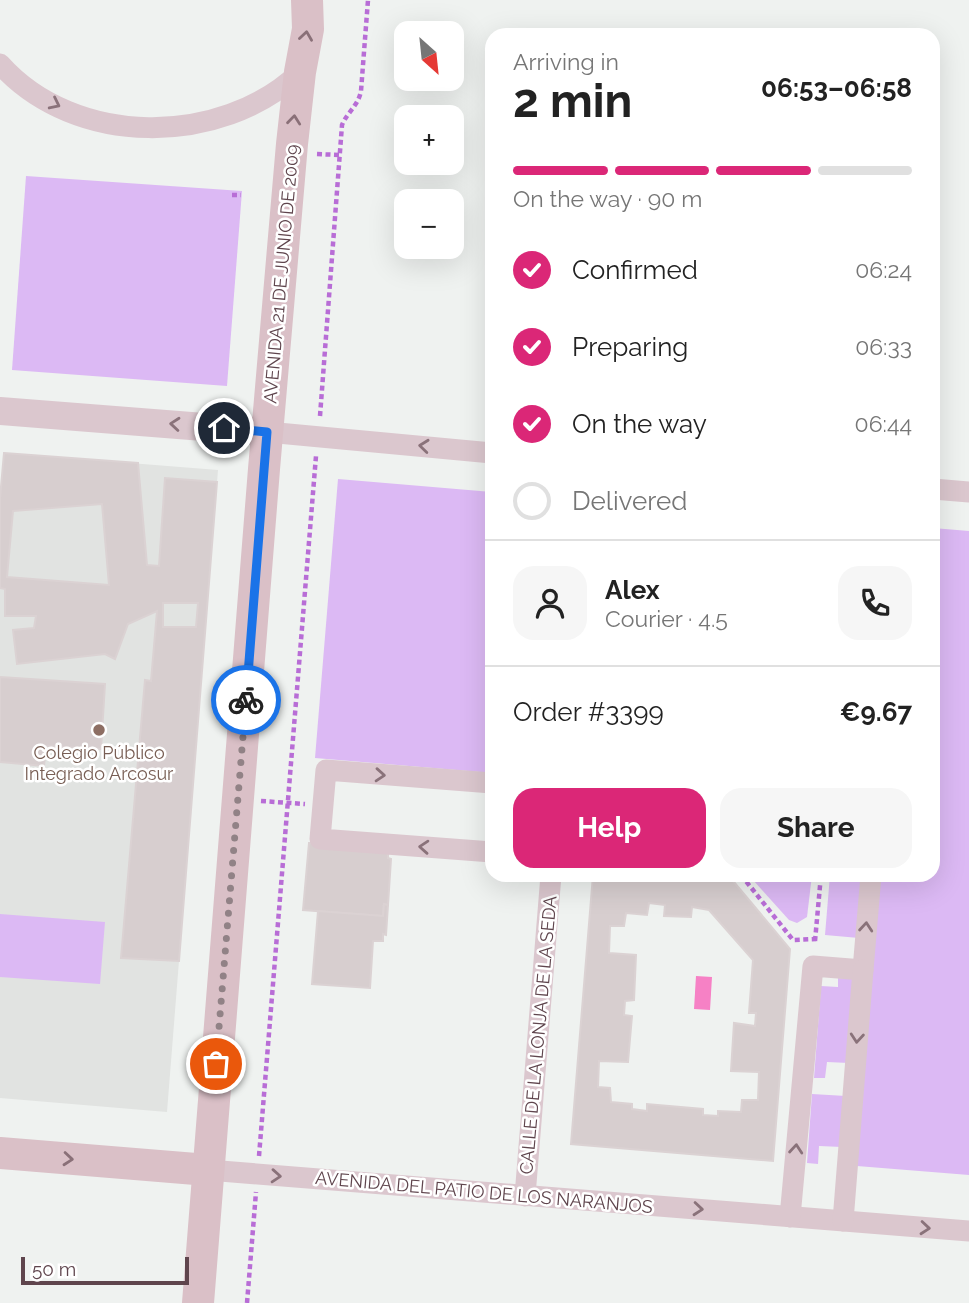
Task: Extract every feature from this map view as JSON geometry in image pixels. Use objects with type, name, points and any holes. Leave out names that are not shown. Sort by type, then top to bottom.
[{"type":"main road","name":"AVENIDA 21 DE JUNIO DE 2009","points":[[198,1303],[267,432],[300,72],[308,29],[307,0]]},
{"type":"main road","name":"AVENIDA DEL PATIO DE LOS NARANJOS","points":[[0,1153],[208,1170]]},
{"type":"street","points":[[0,64],[25,87],[65,109],[116,124],[150,128],[181,127],[234,114],[268,97],[300,72]]},
{"type":"street","points":[[0,411],[485,452]]},
{"type":"street","points":[[940,490],[969,492]]},
{"type":"street","points":[[485,782],[326,771],[320,839],[485,851]]},
{"type":"street","name":"CALLE DE LA LONJA DE LA SEDA","points":[[525,1196],[550,882]]},
{"type":"street","points":[[843,1221],[870,882]]},
{"type":"street","points":[[790,1217],[813,966],[863,970]]},
{"type":"street","name":"AVENIDA DEL PATIO DE LOS NARANJOS","points":[[208,1170],[969,1231]]},
{"type":"path","points":[[247,1303],[342,125],[347,114],[358,105],[361,91],[368,0]]},
{"type":"path","points":[[232,195],[241,195]]},
{"type":"path","points":[[239,799],[323,805]]},
{"type":"path","points":[[747,882],[793,940],[816,939]]},
{"type":"path","points":[[813,966],[820,882]]},
{"type":"shaded area","points":[[26,176],[242,191],[227,386],[12,370]]},
{"type":"shaded area","name":"Colegio Público Integrado Arcosur","points":[[4,453],[218,470],[167,1112],[0,1098],[0,498]]},
{"type":"shaded area","points":[[338,479],[485,491],[485,772],[315,758]]},
{"type":"shaded area","points":[[940,529],[969,531],[969,1175],[857,1166],[879,882],[940,882]]},
{"type":"shaded area","points":[[755,882],[811,882],[807,917],[797,923],[789,920]]},
{"type":"shaded area","points":[[829,882],[863,882],[859,938],[825,935]]},
{"type":"shaded area","points":[[0,914],[105,922],[100,984],[0,977]]},
{"type":"shaded area","points":[[696,976],[712,977],[710,1010],[694,1009]]},
{"type":"shaded area","points":[[838,978],[855,979],[849,1063],[827,1062],[825,1078],[814,1078],[821,986],[838,987]]},
{"type":"shaded area","points":[[812,1094],[846,1096],[842,1147],[819,1146],[818,1164],[807,1163]]},
{"type":"building","points":[[4,453],[138,463],[147,565],[159,566],[165,478],[217,482],[179,961],[121,958],[145,680],[151,681],[157,611],[128,624],[115,659],[105,654],[17,664],[13,630],[34,628],[36,616],[5,616],[5,589],[0,588],[0,498]],"holes":[[[102,504],[109,585],[7,577],[13,511]],[[163,603],[198,603],[196,627],[163,627]]]},
{"type":"building","points":[[0,677],[105,684],[101,749],[46,746],[44,766],[0,762]]},
{"type":"building","points":[[309,843],[388,849],[388,858],[391,859],[388,905],[384,904],[383,916],[303,910]]},
{"type":"building","points":[[592,882],[734,882],[790,949],[773,1161],[571,1144]],"holes":[[[649,903],[665,905],[664,916],[691,917],[692,907],[709,910],[753,960],[749,1013],[756,1013],[755,1026],[734,1023],[731,1071],[759,1072],[758,1100],[742,1100],[741,1112],[718,1111],[718,1116],[703,1115],[703,1109],[647,1104],[647,1111],[632,1109],[632,1104],[611,1102],[610,1088],[598,1087],[599,1061],[628,1062],[632,1016],[624,1015],[625,1001],[634,1000],[636,955],[609,953],[610,926],[624,926],[626,913],[647,915]]]},
{"type":"building","points":[[384,904],[388,905],[386,935],[383,934],[383,941],[373,941],[370,988],[312,984],[318,911],[383,916]]},
{"type":"way so far","points":[[216,1064],[246,700]]},
{"type":"place","name":"Colegio Público Integrado Arcosur","points":[[99,730]]},
{"type":"route","points":[[224,428],[267,432],[246,700]]}]
